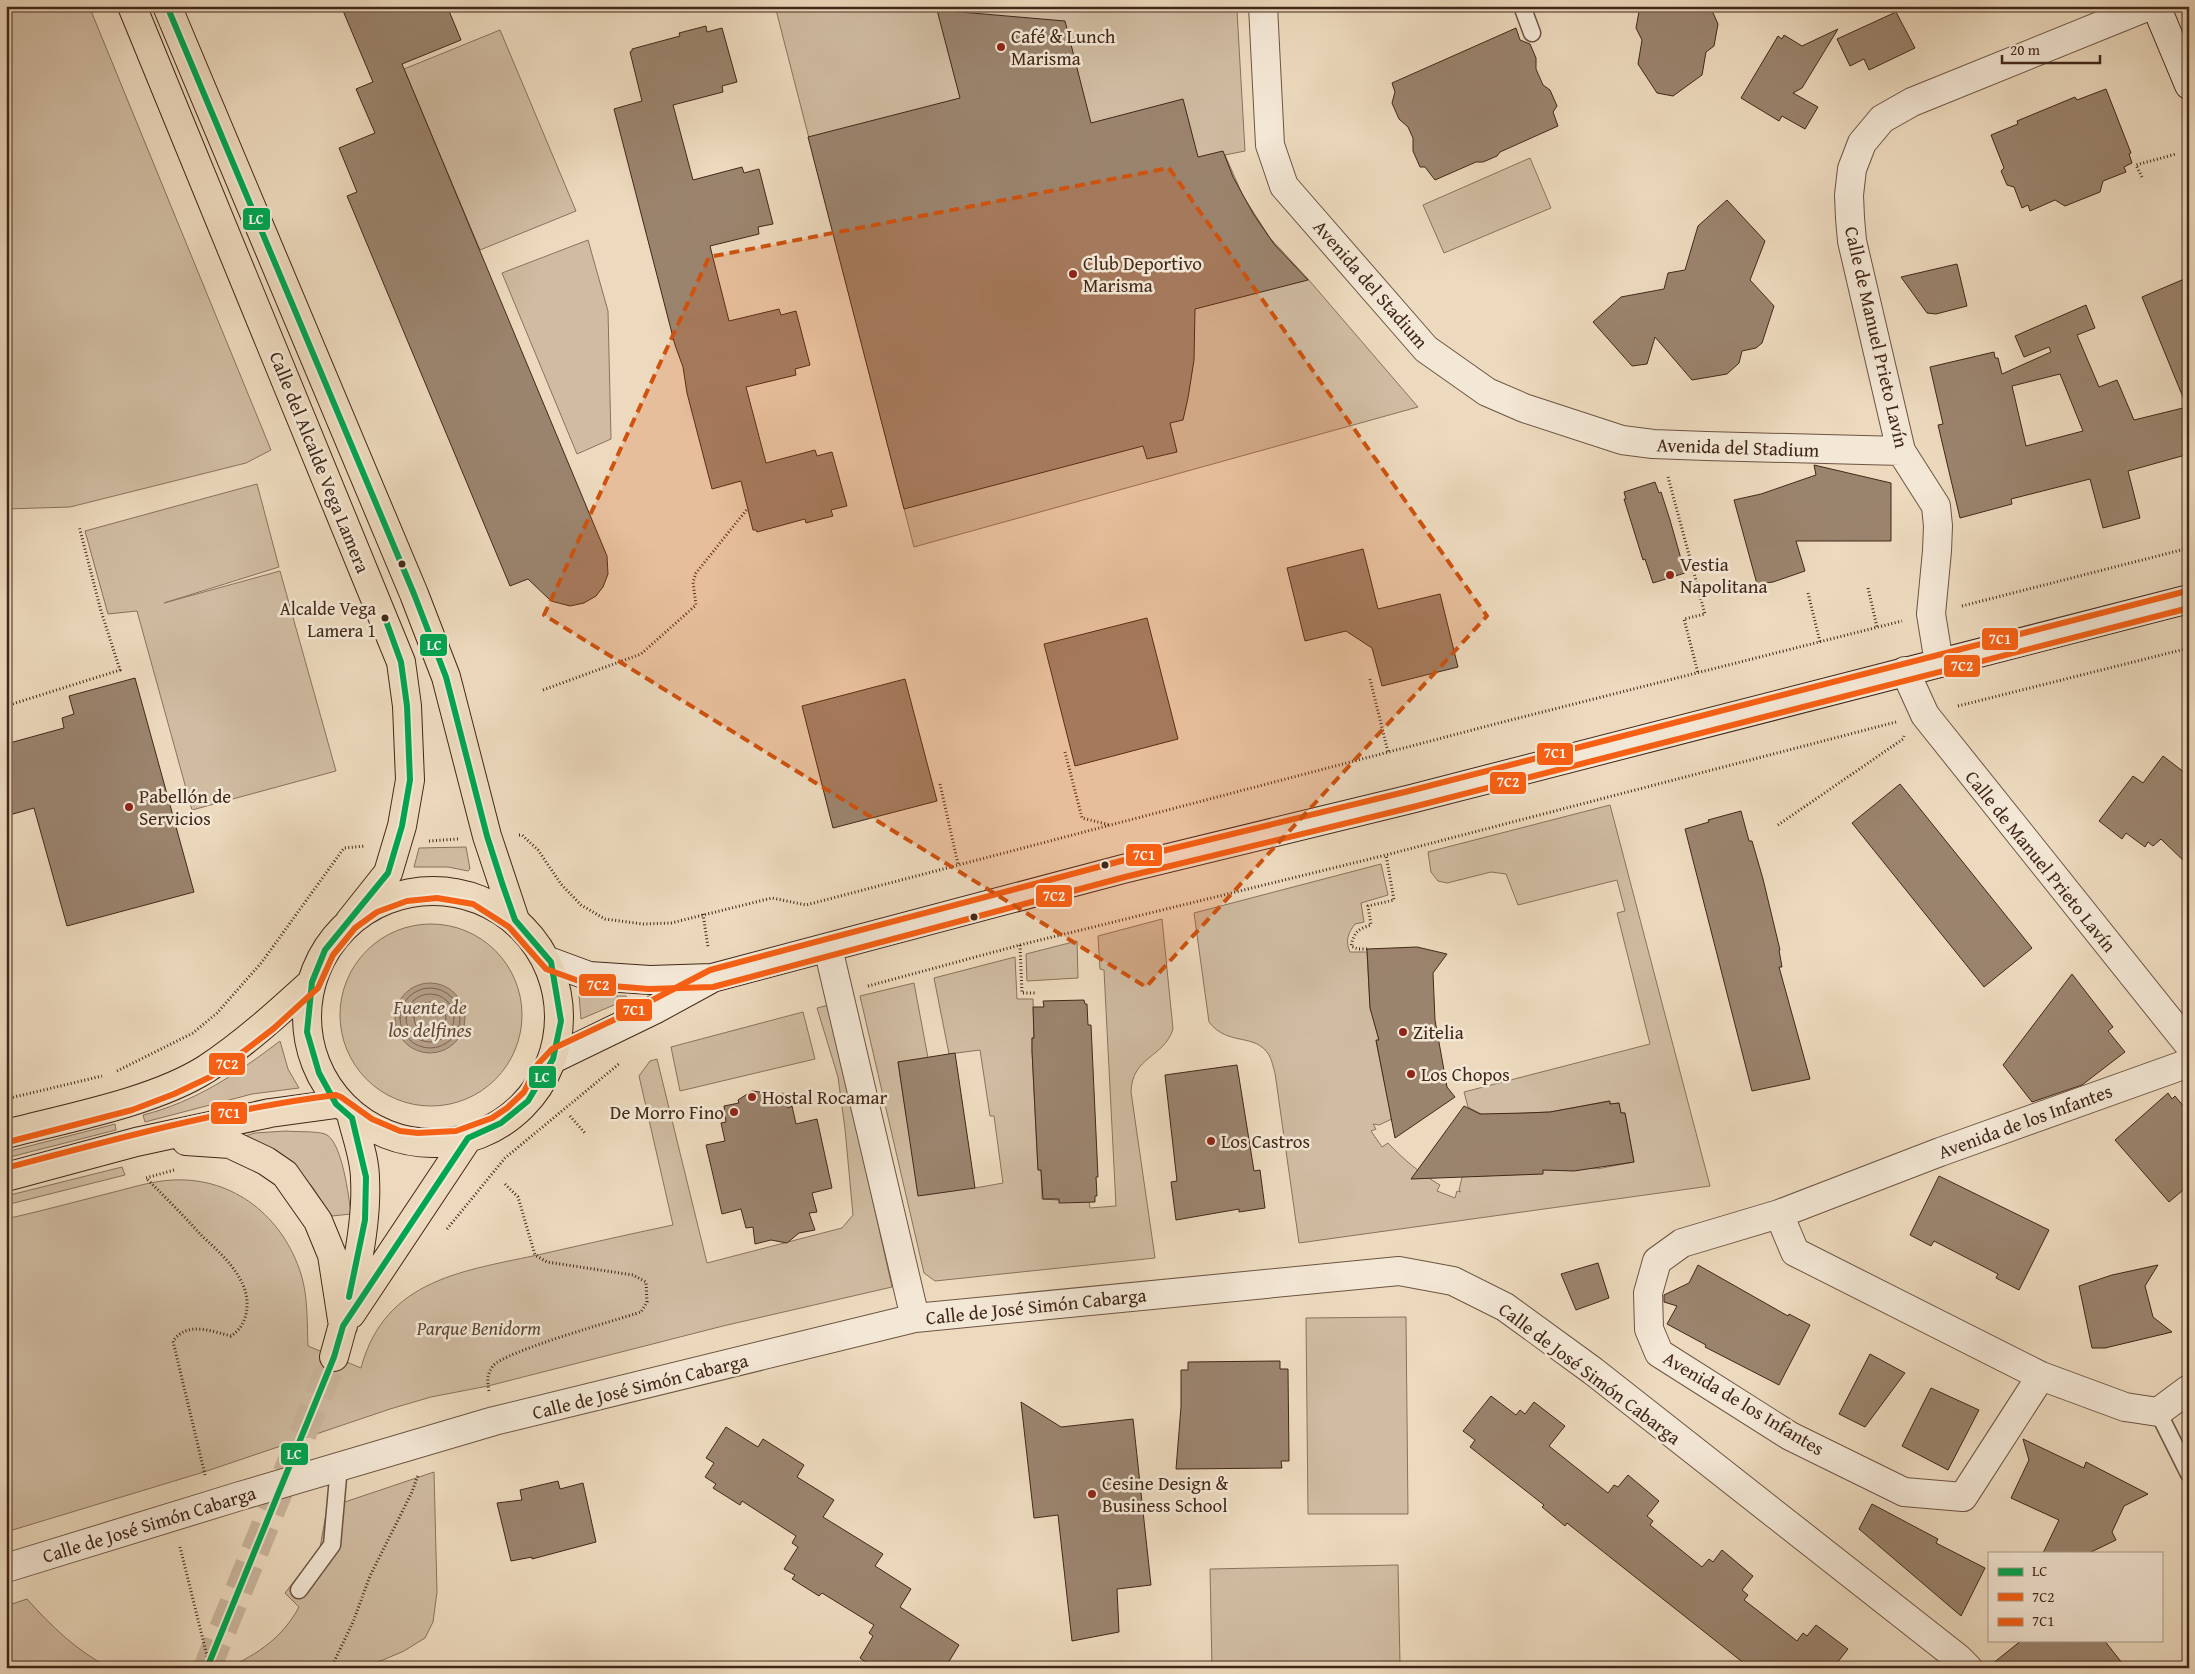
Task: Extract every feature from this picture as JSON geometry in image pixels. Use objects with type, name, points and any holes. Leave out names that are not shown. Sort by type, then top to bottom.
[{"type":"main road","name":"Calle del Alcalde Vega Lamera","points":[[132,6],[401,662],[407,706],[410,780],[397,844],[388,873],[348,922]]},
{"type":"main road","name":"Calle del Alcalde Vega Lamera","points":[[167,6],[414,594],[446,677],[487,836],[515,920]]},
{"type":"main road","points":[[6,1177],[136,1142],[270,1113],[344,1111],[380,1134],[406,1140],[433,1142],[468,1138],[501,1123],[528,1101],[553,1059],[561,1021],[551,962],[515,920],[476,896],[437,888],[405,892],[373,904],[348,922],[325,950],[312,982],[308,1032],[319,1073],[344,1111],[366,1177],[365,1220],[343,1326],[334,1357]]},
{"type":"main road","points":[[6,1134],[129,1102],[171,1086],[205,1070],[268,1022],[312,982]]},
{"type":"main road","points":[[157,1138],[230,1144],[266,1161],[285,1174],[318,1221],[332,1255],[343,1326]]},
{"type":"main road","points":[[343,1326],[468,1138]]},
{"type":"street","name":"Avenida del Stadium","points":[[1263,6],[1270,146],[1284,186],[1426,349],[1487,392],[1524,408],[1622,440],[1653,444],[1716,447],[1901,451]]},
{"type":"street","name":"Calle de Manuel Prieto Lavín","points":[[1939,663],[1931,614],[1937,551],[1938,526],[1936,506],[1901,451],[1852,241],[1849,195],[1852,169],[1862,143],[1882,119],[1912,102],[2148,6]]},
{"type":"street","points":[[2156,6],[2188,80]]},
{"type":"street","points":[[551,962],[589,976],[650,980],[712,978],[1123,869],[1392,803],[2189,599]]},
{"type":"street","name":"Calle de Manuel Prieto Lavín","points":[[1905,671],[1925,715],[2189,1045]]},
{"type":"street","points":[[828,948],[914,1318]]},
{"type":"street","points":[[553,1059],[654,1010],[712,978]]},
{"type":"street","name":"Avenida de los Infantes","points":[[2041,1376],[1963,1497],[1904,1492],[1790,1436],[1659,1353],[1649,1329],[1648,1293],[1657,1261],[1682,1243],[1779,1214],[1940,1152],[2189,1062]]},
{"type":"street","points":[[1779,1214],[1795,1252],[2041,1376],[2126,1407],[2158,1412],[2189,1388]]},
{"type":"street","name":"Calle de José Simón Cabarga","points":[[6,1568],[494,1421],[914,1318],[1399,1271],[1453,1281],[1505,1307],[1593,1371],[1958,1658],[1968,1668]]},
{"type":"lane","points":[[1522,6],[1532,33]]},
{"type":"lane","points":[[2158,1412],[2189,1474]]},
{"type":"lane","points":[[299,1590],[332,1545],[340,1466]]},
{"type":"path","points":[[2142,177],[2136,165],[2176,154]]},
{"type":"path","points":[[1668,477],[1705,614],[1684,619],[1698,673]]},
{"type":"path","points":[[543,690],[641,654],[696,604],[693,582],[696,573],[748,508]]},
{"type":"path","points":[[6,706],[120,670],[101,611],[79,526]]},
{"type":"path","points":[[115,1072],[193,1033],[217,1013],[262,962],[344,848],[487,836],[522,835],[538,850],[561,884],[581,905],[605,919],[643,924],[671,923],[772,898],[806,905],[1388,752],[2189,548]]},
{"type":"path","points":[[1868,588],[1877,627]]},
{"type":"path","points":[[1808,593],[1820,642]]},
{"type":"path","points":[[1950,708],[2189,648]]},
{"type":"path","points":[[1370,679],[1388,752]]},
{"type":"path","points":[[865,987],[1020,945],[1386,855],[1900,721]]},
{"type":"path","points":[[1778,825],[1903,739]]},
{"type":"path","points":[[1065,752],[1082,818],[1112,826]]},
{"type":"path","points":[[940,784],[958,864]]},
{"type":"path","points":[[1367,949],[1358,949],[1352,946],[1354,934],[1360,928],[1371,925],[1368,906],[1394,900],[1386,855]]},
{"type":"path","points":[[703,914],[712,978]]},
{"type":"path","points":[[1020,945],[1022,993],[1037,993]]},
{"type":"path","points":[[442,1234],[505,1158],[624,1060]]},
{"type":"path","points":[[6,1099],[106,1074]]},
{"type":"path","points":[[570,1116],[585,1134]]},
{"type":"path","points":[[181,1170],[172,1170],[146,1178],[228,1262],[241,1279],[247,1295],[245,1320],[238,1331],[230,1336],[194,1329],[179,1332],[173,1340],[176,1362],[214,1504]]},
{"type":"path","points":[[494,1421],[487,1378],[494,1364],[516,1353],[641,1312],[647,1302],[646,1282],[633,1275],[548,1262],[535,1255],[518,1198],[504,1183]]},
{"type":"path","points":[[332,1668],[353,1622],[370,1576],[412,1492],[430,1440]]},
{"type":"path","points":[[173,1517],[210,1668]]},
{"type":"highlighted area","points":[[1169,168],[1487,616],[1146,987],[544,615],[709,257]]},
{"type":"green space","points":[[6,6],[89,6],[271,450],[246,463],[70,507],[6,509]]},
{"type":"green space","name":"Club Deportivo Marisma","points":[[775,6],[1213,6],[1237,11],[1245,151],[1225,155],[1243,196],[1270,238],[1308,279],[1418,407],[914,547]]},
{"type":"green space","points":[[500,30],[576,211],[480,250],[404,69]]},
{"type":"green space","points":[[1530,158],[1551,208],[1444,253],[1423,205]]},
{"type":"green space","points":[[588,240],[608,311],[611,439],[577,454],[502,273]]},
{"type":"green space","points":[[257,484],[279,567],[164,603],[280,571],[336,771],[192,810],[137,611],[108,614],[85,531]]},
{"type":"green space","points":[[1610,805],[1710,1186],[1299,1243],[1272,1061],[1263,1048],[1249,1041],[1224,1034],[1216,1030],[1209,1022],[1194,913],[1381,864],[1388,895],[1361,903],[1364,922],[1355,924],[1349,934],[1348,948],[1350,952],[1367,952],[1370,1006],[1379,1040],[1376,1041],[1385,1085],[1394,1118],[1379,1125],[1373,1124],[1376,1129],[1371,1131],[1382,1147],[1388,1143],[1412,1166],[1440,1185],[1437,1191],[1455,1198],[1457,1191],[1461,1192],[1459,1190],[1463,1173],[1597,1169],[1634,1162],[1625,1113],[1621,1113],[1619,1103],[1610,1104],[1609,1101],[1550,1112],[1483,1115],[1468,1107],[1464,1092],[1650,1044],[1617,913],[1625,911],[1617,880],[1518,905],[1506,874],[1491,872],[1447,883],[1438,881],[1431,872],[1428,852]]},
{"type":"green space","points":[[466,847],[470,869],[468,871],[448,867],[414,867],[419,848]]},
{"type":"green space","points":[[1162,919],[1173,1029],[1169,1039],[1163,1046],[1142,1064],[1137,1071],[1131,1092],[1155,1258],[935,1281],[924,1273],[860,996],[914,983],[928,1058],[898,1062],[906,1115],[975,1188],[1003,1183],[994,1116],[990,1116],[980,1050],[949,1054],[934,978],[1015,957],[1017,999],[1033,999],[1034,1038],[1032,1038],[1032,1051],[1038,1170],[1041,1170],[1042,1199],[1089,1202],[1090,1208],[1116,1206],[1104,970],[1100,969],[1098,936]]},
{"type":"green space","points":[[431,924],[449,926],[466,931],[489,945],[501,957],[515,980],[520,997],[522,1015],[520,1033],[515,1050],[501,1073],[489,1085],[466,1099],[449,1104],[431,1106],[413,1104],[396,1099],[373,1085],[361,1073],[347,1050],[342,1033],[340,1015],[342,997],[347,980],[361,957],[373,945],[396,931],[413,926]]},
{"type":"green space","points":[[1077,941],[1078,978],[1027,981],[1026,954]]},
{"type":"green space","points":[[581,993],[626,996],[628,999],[581,1019],[579,995]]},
{"type":"green space","name":"Parque Benidorm","points":[[829,1005],[892,1287],[723,1326],[488,1386],[431,1397],[204,1472],[6,1532],[6,1219],[141,1185],[173,1180],[195,1181],[216,1185],[236,1193],[269,1218],[293,1253],[305,1291],[308,1346],[361,1368],[373,1338],[389,1315],[409,1297],[432,1284],[485,1266],[673,1225],[639,1076],[650,1061],[657,1059],[707,1263],[842,1228],[853,1215],[845,1129],[838,1077],[817,1008]]},
{"type":"green space","points":[[803,1012],[815,1059],[680,1091],[671,1047]]},
{"type":"green space","points":[[280,1041],[288,1069],[299,1088],[252,1094],[145,1122],[143,1115],[180,1102],[215,1085]]},
{"type":"green space","points":[[115,1124],[116,1130],[6,1158],[6,1152]]},
{"type":"green space","points":[[286,1131],[321,1133],[331,1139],[336,1147],[344,1170],[351,1214],[332,1216],[311,1185],[294,1169],[242,1137],[255,1133]]},
{"type":"green space","points":[[122,1167],[125,1175],[6,1205],[6,1196]]},
{"type":"green space","points":[[1406,1317],[1408,1514],[1308,1514],[1306,1318]]},
{"type":"green space","points":[[434,1472],[437,1592],[433,1622],[425,1638],[404,1651],[364,1668],[228,1668],[250,1657],[269,1644],[285,1628],[299,1607],[285,1593],[320,1548],[327,1508]]},
{"type":"green space","points":[[1398,1565],[1400,1664],[1212,1668],[1210,1569]]},
{"type":"green space","points":[[27,1599],[66,1638],[98,1662],[110,1668],[6,1668],[6,1606]]},
{"type":"water","name":"Fuente de los delfines","points":[[430,983],[443,986],[455,993],[462,1005],[465,1018],[462,1031],[455,1043],[443,1050],[430,1053],[417,1050],[405,1043],[398,1031],[395,1018],[398,1005],[405,993],[417,986]]},
{"type":"building","points":[[341,6],[447,6],[461,40],[402,64],[607,556],[608,574],[603,587],[596,596],[584,603],[570,606],[551,601],[528,579],[510,586],[347,196],[357,192],[339,148],[375,133],[356,89],[373,82]]},
{"type":"building","points":[[1640,6],[1710,6],[1718,24],[1714,46],[1706,52],[1702,75],[1673,96],[1657,93],[1638,64],[1642,40],[1636,28]]},
{"type":"building","name":"Club Deportivo Marisma","points":[[937,10],[1065,21],[1091,123],[1183,99],[1198,157],[1223,151],[1233,177],[1254,215],[1274,244],[1308,280],[1195,309],[1194,360],[1188,398],[1183,420],[1170,423],[1177,452],[1147,459],[1143,446],[904,509],[808,137],[960,98]]},
{"type":"building","points":[[1896,12],[1915,48],[1869,70],[1864,59],[1850,66],[1837,39]]},
{"type":"building","points":[[706,26],[707,32],[722,28],[737,82],[722,86],[723,92],[673,105],[693,180],[742,167],[744,173],[759,169],[773,224],[758,227],[759,234],[710,246],[729,321],[779,309],[781,315],[796,311],[810,365],[795,369],[796,375],[746,387],[766,463],[815,450],[817,456],[832,452],[847,506],[831,510],[833,516],[806,523],[805,519],[757,532],[753,530],[741,481],[712,489],[687,393],[683,367],[675,345],[614,109],[642,101],[630,52],[632,49],[680,36],[679,33]]},
{"type":"building","points":[[1516,28],[1520,40],[1530,44],[1536,58],[1536,69],[1543,85],[1550,90],[1557,106],[1553,112],[1558,126],[1500,152],[1497,156],[1483,162],[1476,162],[1435,180],[1425,167],[1420,167],[1413,151],[1413,138],[1408,127],[1399,119],[1392,103],[1395,92],[1392,83]]},
{"type":"building","points":[[1838,29],[1802,88],[1793,93],[1818,107],[1805,129],[1782,116],[1779,121],[1741,98],[1778,36],[1782,39],[1784,35],[1802,46]]},
{"type":"building","points":[[2106,89],[2131,153],[2129,154],[2132,163],[2124,167],[2126,172],[2103,181],[2100,192],[2065,206],[2055,200],[2030,211],[2028,205],[2022,208],[2014,187],[2007,185],[2001,171],[2004,168],[1991,135],[2018,124],[2017,121],[2075,97],[2077,100]]},
{"type":"building","points":[[1727,200],[1765,241],[1750,280],[1774,306],[1762,343],[1756,348],[1742,351],[1739,363],[1727,374],[1692,380],[1655,337],[1647,364],[1632,366],[1593,322],[1621,297],[1664,289],[1668,273],[1685,270],[1698,226]]},
{"type":"building","points":[[1957,264],[1967,306],[1936,314],[1927,313],[1901,277]]},
{"type":"building","points":[[2189,277],[2189,454],[2128,471],[2140,518],[2103,528],[2090,479],[2011,499],[2012,504],[1960,518],[1938,425],[1943,424],[1930,367],[1994,352],[1995,358],[1998,358],[2002,374],[2051,352],[2049,347],[2024,357],[2015,336],[2086,305],[2095,328],[2077,335],[2099,387],[2117,380],[2134,420],[2187,407],[2142,297]],"holes":[[[2060,374],[2083,431],[2026,446],[2012,386]]]},
{"type":"building","points":[[1814,465],[1891,483],[1891,541],[1796,541],[1805,571],[1773,582],[1757,584],[1734,500],[1761,494],[1816,475]]},
{"type":"building","points":[[1655,482],[1659,493],[1661,492],[1685,573],[1653,583],[1645,559],[1643,560],[1624,499],[1626,499],[1624,492]]},
{"type":"building","points":[[1363,549],[1378,609],[1440,594],[1458,667],[1382,686],[1372,648],[1346,631],[1305,641],[1287,568]]},
{"type":"building","points":[[1147,618],[1178,739],[1075,766],[1044,644]]},
{"type":"building","name":"Pabellón de Servicios","points":[[135,678],[194,892],[67,926],[34,808],[6,816],[6,744],[64,728],[62,718],[74,714],[69,696]]},
{"type":"building","points":[[905,679],[937,801],[833,828],[802,706]]},
{"type":"building","points":[[2163,756],[2189,776],[2189,866],[2161,839],[2153,846],[2148,842],[2145,847],[2126,833],[2122,839],[2099,821],[2133,776],[2143,783]]},
{"type":"building","points":[[1900,784],[2032,948],[1984,987],[1852,823]]},
{"type":"building","points":[[1741,811],[1749,841],[1752,841],[1763,879],[1780,950],[1782,967],[1779,967],[1810,1079],[1752,1091],[1685,829],[1709,822],[1708,820]]},
{"type":"building","points":[[1417,947],[1447,954],[1433,973],[1435,1020],[1447,1087],[1455,1097],[1395,1138],[1376,1040],[1379,1040],[1370,1008],[1367,949]]},
{"type":"building","points":[[2072,974],[2113,1027],[2108,1031],[2125,1052],[2082,1085],[2032,1102],[2003,1065]]},
{"type":"building","points":[[1084,1000],[1085,1004],[1087,1004],[1088,1025],[1091,1025],[1098,1177],[1096,1177],[1097,1196],[1095,1196],[1095,1202],[1059,1203],[1059,1199],[1043,1199],[1041,1170],[1038,1170],[1032,1051],[1032,1038],[1034,1038],[1033,1007],[1044,1007],[1043,1001]]},
{"type":"building","points":[[955,1053],[975,1188],[918,1196],[898,1062]]},
{"type":"building","name":"Los Castros","points":[[1237,1065],[1254,1171],[1260,1170],[1265,1208],[1239,1212],[1239,1209],[1176,1220],[1171,1182],[1177,1181],[1165,1075]]},
{"type":"building","points":[[752,1091],[767,1093],[768,1096],[783,1093],[788,1108],[792,1106],[796,1124],[817,1119],[832,1188],[812,1193],[817,1212],[809,1213],[815,1230],[799,1233],[787,1243],[771,1240],[755,1244],[753,1227],[746,1228],[741,1209],[722,1214],[706,1145],[725,1141],[721,1123],[726,1122],[724,1106],[739,1103],[738,1100]]},
{"type":"building","points":[[2168,1093],[2172,1099],[2175,1096],[2189,1113],[2189,1185],[2169,1202],[2115,1140]]},
{"type":"building","points":[[1610,1101],[1610,1104],[1619,1103],[1621,1113],[1625,1113],[1634,1162],[1574,1171],[1543,1170],[1543,1174],[1411,1179],[1464,1106],[1480,1114],[1525,1113],[1550,1112]]},
{"type":"building","points":[[1939,1176],[2049,1230],[2019,1290],[1996,1278],[1998,1274],[1934,1241],[1931,1246],[1910,1235]]},
{"type":"building","points":[[1598,1263],[1609,1298],[1576,1310],[1561,1274]]},
{"type":"building","points":[[1698,1265],[1788,1316],[1789,1314],[1810,1325],[1779,1385],[1705,1347],[1706,1345],[1667,1324],[1677,1306],[1664,1302],[1664,1295],[1689,1283]]},
{"type":"building","points":[[2158,1265],[2145,1286],[2153,1317],[2172,1332],[2105,1348],[2092,1348],[2079,1286],[2112,1275]]},
{"type":"building","points":[[1870,1354],[1905,1373],[1865,1427],[1839,1414]]},
{"type":"building","points":[[1280,1361],[1280,1369],[1288,1369],[1289,1461],[1281,1461],[1282,1468],[1176,1469],[1181,1407],[1181,1370],[1188,1370],[1188,1362]]},
{"type":"building","points":[[1931,1388],[1979,1410],[1948,1470],[1902,1446]]},
{"type":"building","points":[[1491,1396],[1516,1415],[1520,1410],[1525,1414],[1534,1402],[1565,1426],[1549,1446],[1608,1493],[1614,1485],[1618,1487],[1628,1475],[1659,1501],[1647,1516],[1653,1521],[1650,1525],[1702,1567],[1709,1559],[1713,1562],[1722,1550],[1753,1576],[1742,1590],[1748,1595],[1744,1600],[1797,1641],[1803,1633],[1807,1636],[1816,1625],[1848,1649],[1833,1668],[1750,1668],[1567,1523],[1565,1526],[1542,1507],[1544,1505],[1470,1447],[1475,1440],[1463,1431]]},
{"type":"building","points":[[1021,1402],[1061,1427],[1133,1419],[1151,1585],[1117,1589],[1119,1632],[1072,1641],[1058,1515],[1034,1518]]},
{"type":"building","points":[[726,1427],[758,1447],[763,1439],[804,1465],[797,1477],[834,1500],[823,1517],[883,1554],[875,1566],[911,1589],[900,1607],[959,1645],[945,1668],[874,1668],[860,1658],[873,1636],[869,1633],[874,1625],[822,1593],[819,1596],[792,1579],[795,1575],[784,1569],[798,1547],[792,1543],[796,1536],[742,1501],[740,1505],[713,1488],[716,1484],[705,1477],[714,1463],[706,1458]]},
{"type":"building","points":[[2023,1439],[2084,1468],[2086,1462],[2148,1494],[2124,1506],[2112,1532],[2116,1540],[2091,1552],[2043,1552],[2059,1520],[2011,1498],[2029,1460]]},
{"type":"building","points":[[558,1481],[560,1489],[583,1483],[596,1542],[532,1559],[532,1557],[511,1561],[497,1503],[522,1500],[520,1490]]},
{"type":"building","points":[[1872,1504],[1938,1539],[1936,1543],[1985,1568],[1961,1616],[1859,1529]]},
{"type":"building","points":[[2020,1642],[2106,1642],[2126,1668],[1987,1668]]},
{"type":"tunnel","points":[[207,1668],[334,1357]]},
{"type":"transit line","name":"LC","points":[[167,6],[414,594],[446,677],[487,836],[503,886],[515,920],[551,962],[561,1021],[553,1059],[528,1101],[501,1123],[468,1138],[343,1326],[334,1357],[207,1668]]},
{"type":"transit line","name":"7C1","points":[[6,1168],[211,1117],[253,1108],[336,1095],[372,1119],[400,1131],[418,1133],[456,1131],[492,1118],[507,1108],[524,1092],[538,1064],[552,1049],[622,1016],[710,970],[1121,861],[1409,791],[2187,591]]},
{"type":"transit line","name":"7C2","points":[[8,1142],[132,1110],[174,1094],[210,1077],[273,1029],[318,988],[333,955],[355,928],[377,912],[407,901],[437,898],[473,904],[509,927],[546,969],[587,984],[649,989],[713,987],[1125,877],[1413,807],[2189,608]]},
{"type":"transit line","name":"LC","points":[[352,1118],[336,1104],[319,1073],[307,1032],[312,982],[325,950],[388,873],[402,826],[410,780],[407,706],[401,662],[385,618]]},
{"type":"transit line","name":"LC","points":[[349,1297],[365,1220],[366,1177],[352,1118]]},
{"type":"place","name":"Café & Lunch Marisma","points":[[1001,47]]},
{"type":"place","name":"Club Deportivo Marisma","points":[[1073,274]]},
{"type":"place","name":"Vestia Napolitana","points":[[1670,575]]},
{"type":"place","name":"Alcalde Vega Lamera 1","points":[[385,618]]},
{"type":"place","name":"Pabellón de Servicios","points":[[129,807]]},
{"type":"place","name":"Zitelia","points":[[1403,1032]]},
{"type":"place","name":"Los Chopos","points":[[1411,1074]]},
{"type":"place","name":"Hostal Rocamar","points":[[752,1097]]},
{"type":"place","name":"De Morro Fino","points":[[734,1112]]},
{"type":"place","name":"Los Castros","points":[[1211,1141]]},
{"type":"place","name":"Cesine Design & Business School","points":[[1092,1494]]}]
